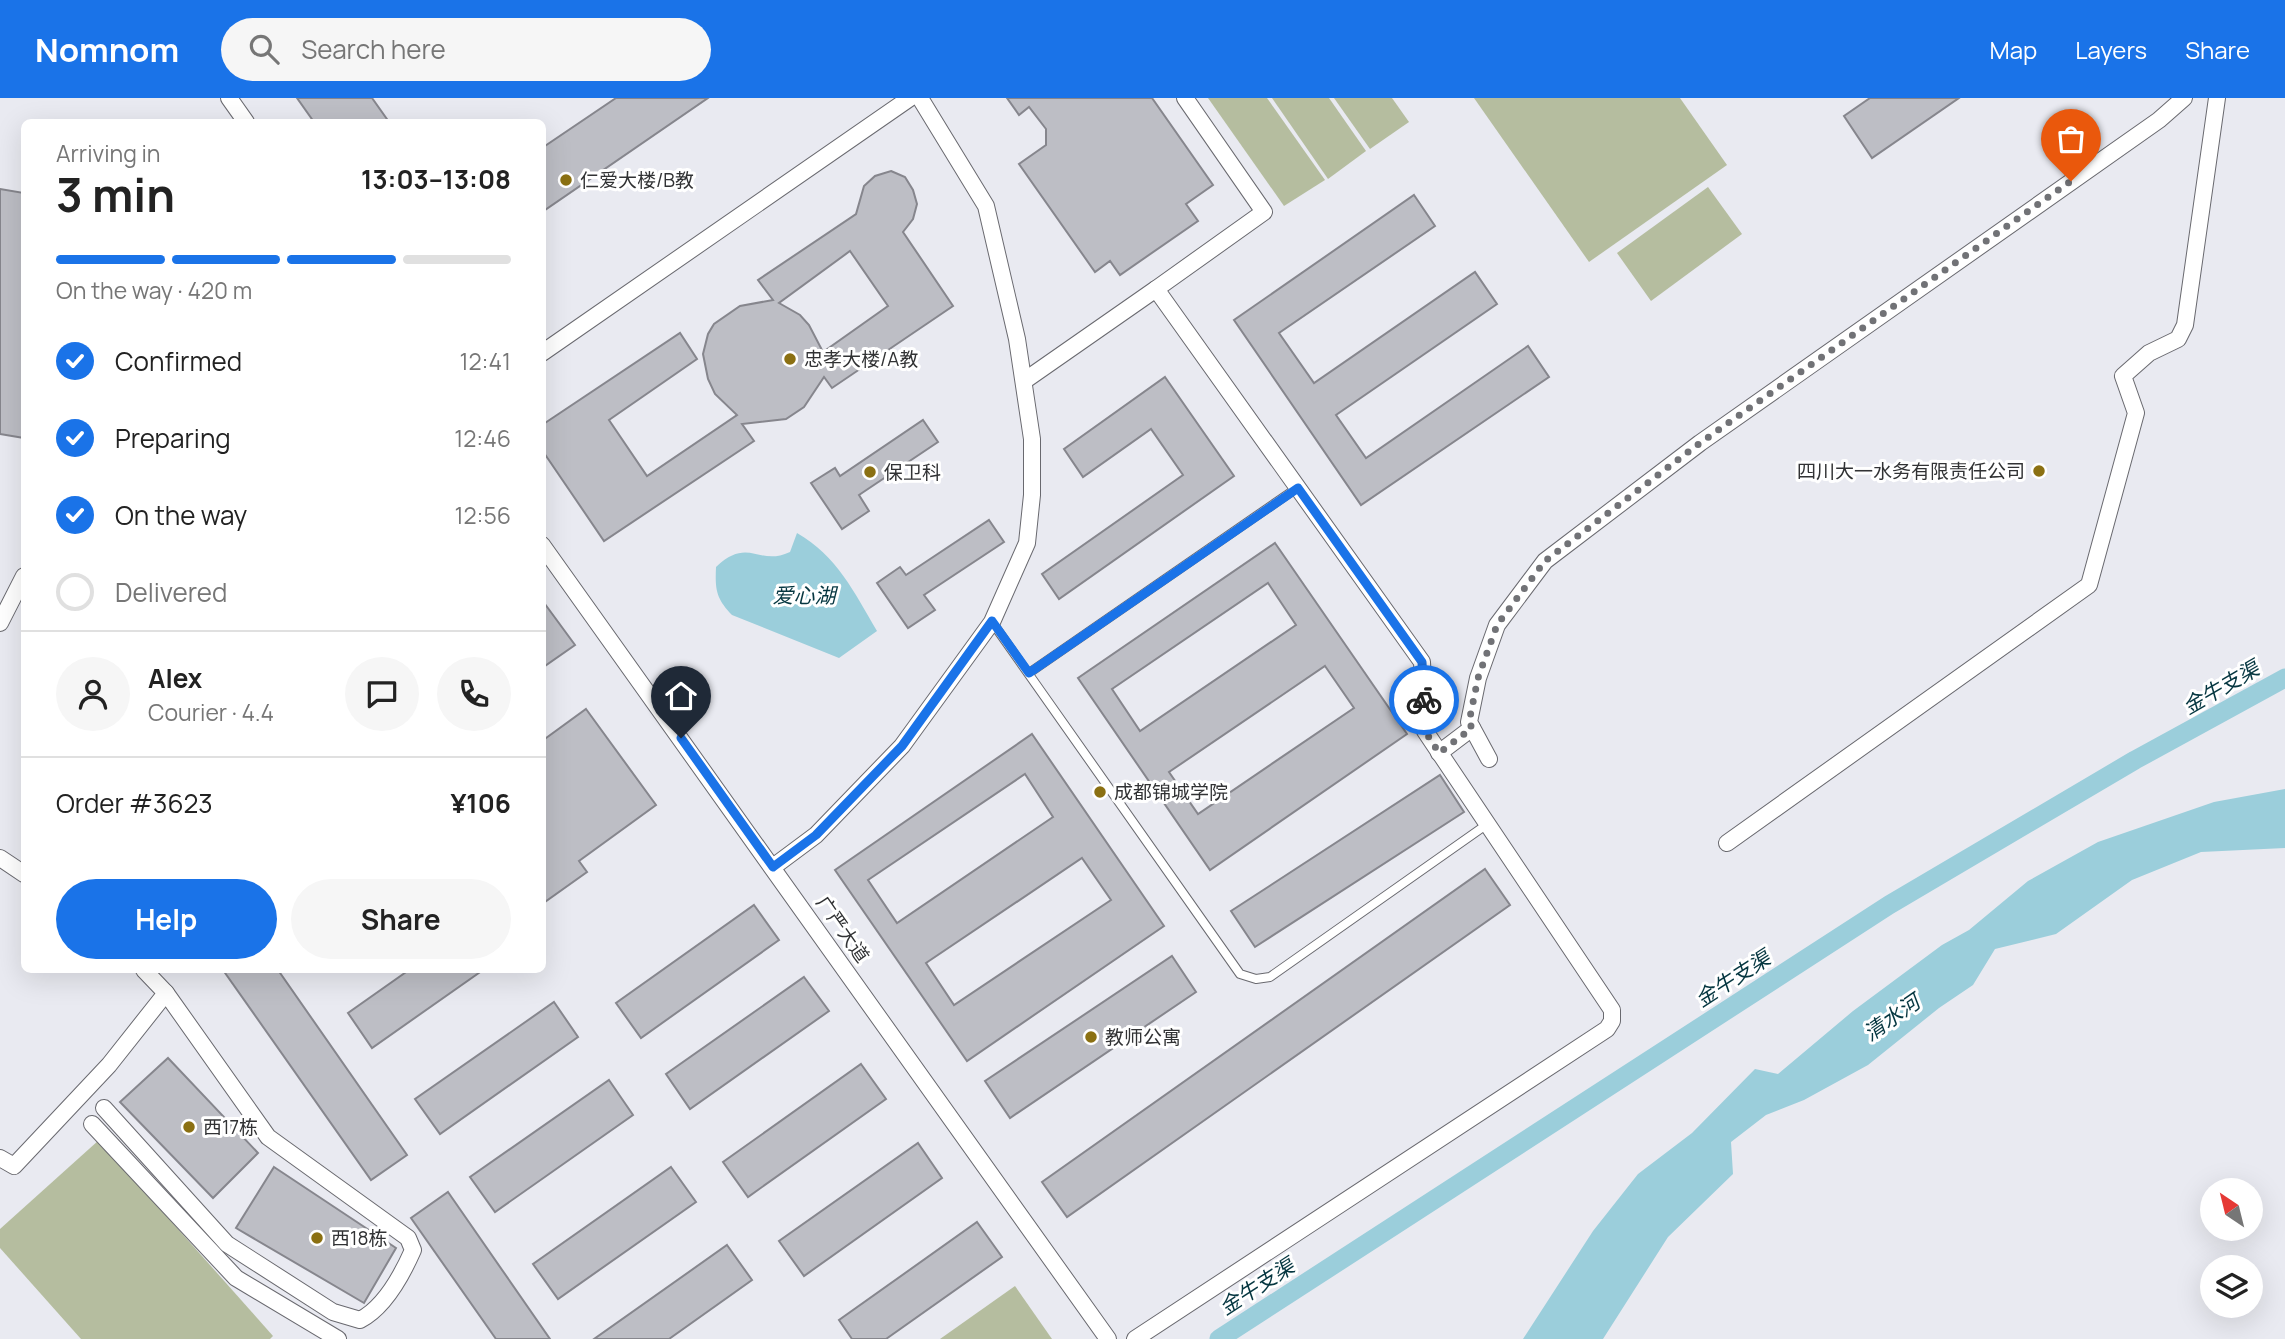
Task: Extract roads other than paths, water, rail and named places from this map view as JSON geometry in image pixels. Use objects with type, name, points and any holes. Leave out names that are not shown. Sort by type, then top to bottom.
[{"type":"street","points":[[229,98],[244,119]]},
{"type":"street","points":[[546,350],[910,98]]},
{"type":"street","points":[[773,867],[816,835],[902,746],[992,621],[1027,543],[1032,495],[1032,439],[1017,339],[986,206],[920,98]]},
{"type":"street","points":[[1024,381],[1264,212],[1185,98]]},
{"type":"street","points":[[1489,759],[1469,722],[1478,678],[1497,625],[1545,561],[1700,443],[2159,120],[2184,98]]},
{"type":"street","points":[[1727,843],[2089,585],[2136,413],[2123,376],[2149,353],[2178,339],[2185,325],[2217,98]]},
{"type":"street","points":[[1135,1339],[1607,1029],[1612,1021],[1612,1010],[1425,731],[1422,662],[1156,289]]},
{"type":"street","name":"广严大道","points":[[546,550],[1108,1339]]},
{"type":"street","points":[[0,622],[21,582]]},
{"type":"street","points":[[1439,753],[1472,728]]},
{"type":"street","points":[[0,858],[21,872]]},
{"type":"street","points":[[104,1108],[227,1244],[332,1312],[360,1321],[374,1313],[406,1267],[413,1250],[408,1238],[268,1137],[166,993],[147,973]]},
{"type":"street","points":[[0,1158],[14,1166],[109,1065],[166,993]]},
{"type":"street","points":[[92,1124],[236,1278],[338,1339]]},
{"type":"lane","points":[[1029,673],[1298,488]]},
{"type":"lane","points":[[992,621],[1241,974],[1248,977],[1270,977],[1486,825]]},
{"type":"water","name":"爱心湖","points":[[797,533],[834,564],[877,631],[839,658],[732,615],[718,593],[716,567],[727,558],[745,553],[779,556],[790,552]]},
{"type":"water","name":"清水河","points":[[2285,789],[2285,848],[2201,852],[2132,880],[2056,934],[1995,949],[1973,985],[1939,1008],[1868,1065],[1804,1100],[1766,1115],[1731,1142],[1733,1174],[1668,1237],[1603,1339],[1523,1339],[1593,1231],[1638,1174],[1692,1133],[1755,1069],[1778,1074],[1853,1011],[1942,945],[1969,930],[2028,881],[2098,842],[2214,802]]},
{"type":"waterway","name":"金牛支渠","points":[[1219,1339],[1889,905],[2135,760],[2285,678]]},
{"type":"place","name":"仁爱大楼/B教","points":[[566,180]]},
{"type":"place","name":"忠孝大楼/A教","points":[[790,359]]},
{"type":"place","name":"四川大一水务有限责任公司","points":[[2039,471]]},
{"type":"place","name":"保卫科","points":[[870,472]]},
{"type":"place","name":"成都锦城学院","points":[[1100,792]]},
{"type":"place","name":"教师公寓","points":[[1091,1037]]},
{"type":"place","name":"西17栋","points":[[189,1127]]},
{"type":"place","name":"西18栋","points":[[317,1238]]}]
